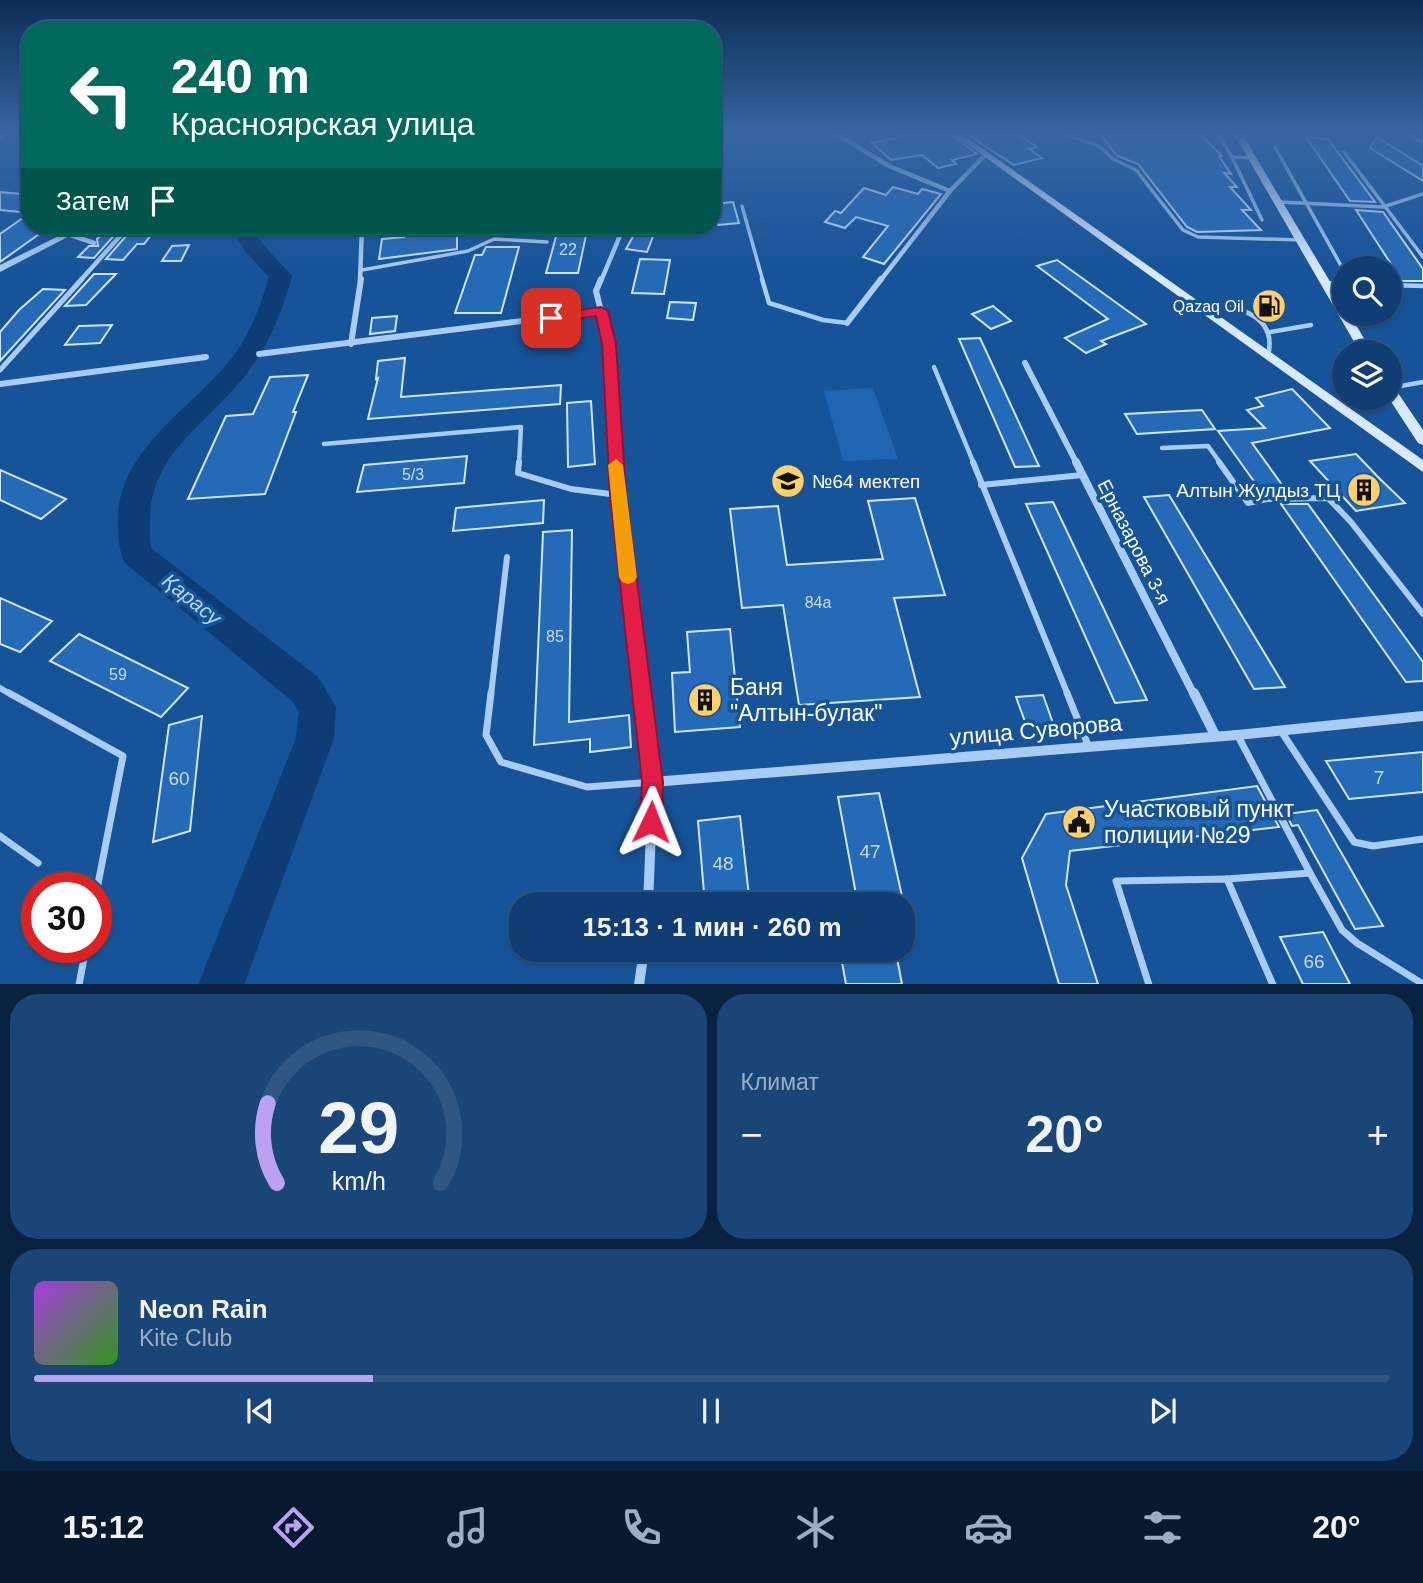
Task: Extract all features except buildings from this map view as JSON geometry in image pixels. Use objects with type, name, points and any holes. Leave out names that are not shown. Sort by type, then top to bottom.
[{"type":"main road","points":[[1020,180],[1423,467]]},
{"type":"main road","points":[[1263,180],[1359,340]]},
{"type":"main road","points":[[1402,408],[1423,440]]},
{"type":"street","points":[[923,180],[950,191]]},
{"type":"street","points":[[847,323],[961,180]]},
{"type":"street","points":[[0,269],[66,235]]},
{"type":"street","points":[[71,235],[94,243]]},
{"type":"street","points":[[0,370],[121,235]]},
{"type":"street","points":[[351,344],[362,270],[362,235]]},
{"type":"street","points":[[620,235],[596,291],[609,344],[618,495],[653,782],[649,892]]},
{"type":"street","points":[[259,354],[601,311]]},
{"type":"street","points":[[0,384],[206,357]]},
{"type":"street","name":"Ерназарова 3-я","points":[[1025,363],[1216,735]]},
{"type":"street","name":"улица Суворова","points":[[653,782],[1237,735],[1423,716]]},
{"type":"street","points":[[639,984],[643,962]]},
{"type":"lane","points":[[1144,180],[1183,230],[1198,237],[1300,240]]},
{"type":"lane","points":[[1243,180],[1262,220]]},
{"type":"lane","points":[[1293,180],[1336,256]]},
{"type":"lane","points":[[1364,180],[1423,257]]},
{"type":"lane","points":[[1276,202],[1383,206],[1423,194]]},
{"type":"lane","points":[[741,206],[769,303],[823,320],[847,323]]},
{"type":"lane","points":[[362,270],[468,251],[494,239],[548,242]]},
{"type":"lane","points":[[1323,283],[1332,283]]},
{"type":"lane","points":[[1402,286],[1422,287]]},
{"type":"lane","points":[[1192,303],[1242,309],[1270,332],[1273,344],[1267,356]]},
{"type":"lane","points":[[1270,332],[1311,325]]},
{"type":"lane","points":[[934,367],[1088,745]]},
{"type":"lane","points":[[1402,386],[1423,382]]},
{"type":"lane","points":[[324,444],[521,427],[518,473],[571,489],[618,495]]},
{"type":"lane","points":[[1162,448],[1208,446],[1248,503],[1267,499],[1328,498],[1351,522],[1423,614]]},
{"type":"lane","points":[[981,485],[1083,475]]},
{"type":"lane","points":[[507,557],[486,735],[501,762],[587,787],[653,782]]},
{"type":"lane","points":[[0,688],[123,756],[100,872]]},
{"type":"lane","points":[[1281,731],[1354,842],[1373,846],[1423,839]]},
{"type":"lane","points":[[1237,735],[1342,930],[1357,943],[1423,984]]},
{"type":"lane","points":[[0,836],[38,863]]},
{"type":"lane","points":[[1149,984],[1116,881],[1227,879],[1310,873]]},
{"type":"lane","points":[[1227,879],[1273,984]]},
{"type":"lane","points":[[79,984],[83,963]]},
{"type":"shaded area","points":[[873,388],[898,459],[843,461],[824,391]]},
{"type":"waterway","name":"Қарасу","points":[[221,984],[315,738],[318,707],[305,689],[136,554],[133,517],[140,484],[149,465],[174,432],[235,371],[263,326],[281,276],[247,235]]},
{"type":"slow traffic","points":[[616,465],[628,577]]},
{"type":"place","name":"Qazaq Oil","points":[[1269,306]]},
{"type":"place","name":"№64 мектеп","points":[[788,481]]},
{"type":"place","name":"Алтын Жулдыз ТЦ","points":[[1364,490]]},
{"type":"place","name":"Баня \"Алтын-булак\"","points":[[705,700]]},
{"type":"place","name":"Участковый пункт полиции №29","points":[[1079,822]]},
{"type":"route","points":[[551,318],[601,311],[609,344],[616,476],[653,782],[651,822]]}]
